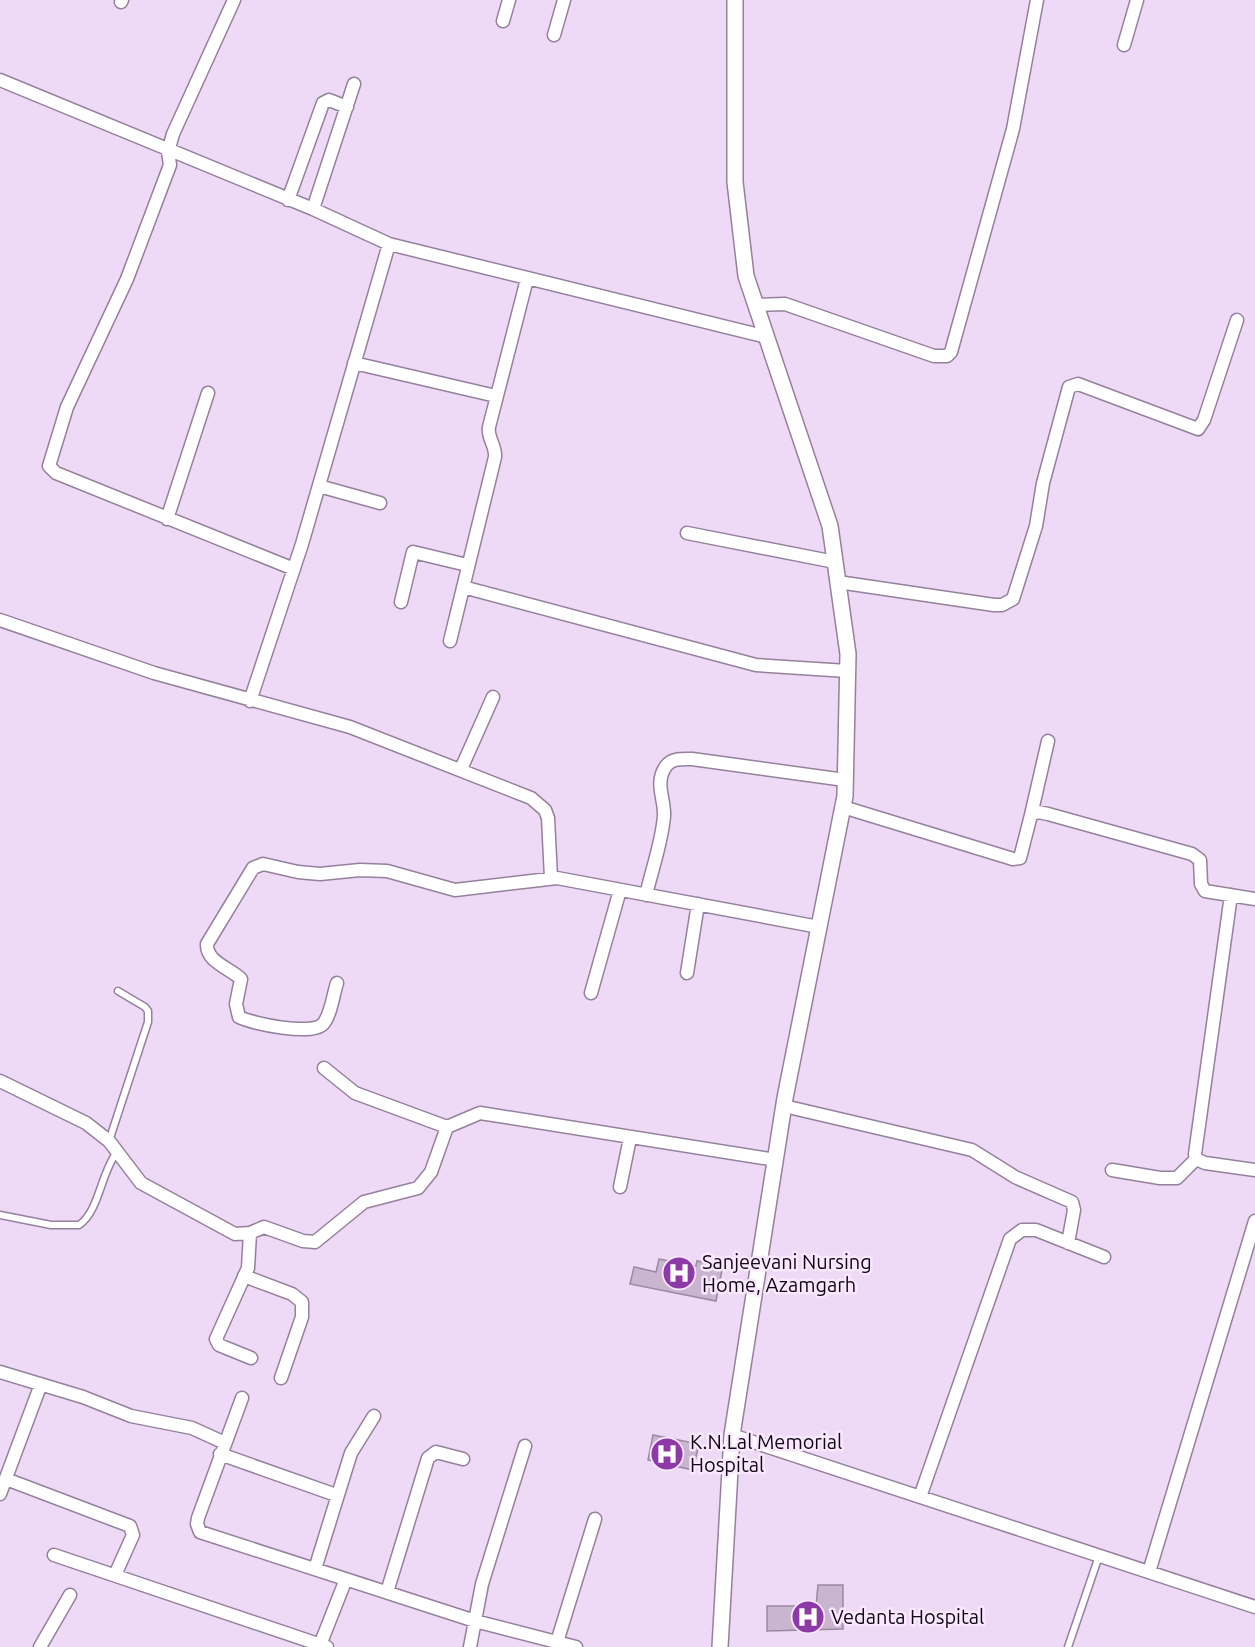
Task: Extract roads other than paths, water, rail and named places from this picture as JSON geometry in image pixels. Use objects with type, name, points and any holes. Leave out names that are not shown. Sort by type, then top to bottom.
[{"type":"street","points":[[234,0],[176,126],[168,152],[170,165],[127,279],[67,407],[49,466],[57,473],[294,569]]},
{"type":"street","points":[[503,21],[509,0]]},
{"type":"street","points":[[554,35],[564,0]]},
{"type":"street","points":[[720,1647],[732,1435],[784,1106],[843,807],[847,671],[830,526],[746,276],[735,182],[735,0]]},
{"type":"street","points":[[756,305],[785,304],[934,356],[947,356],[951,352],[1012,129],[1037,0]]},
{"type":"street","points":[[1124,45],[1137,0]]},
{"type":"street","points":[[0,80],[168,152],[314,209],[389,244],[767,338]]},
{"type":"street","points":[[314,209],[354,84]]},
{"type":"street","points":[[288,200],[323,103],[329,100],[347,108]]},
{"type":"street","points":[[250,701],[294,569],[389,244]]},
{"type":"street","points":[[450,641],[495,457],[495,447],[488,431],[527,279]]},
{"type":"street","points":[[838,582],[994,605],[1002,605],[1013,599],[1036,526],[1043,483],[1069,387],[1078,384],[1198,429],[1204,420],[1237,320]]},
{"type":"street","points":[[354,363],[496,396]]},
{"type":"street","points":[[167,519],[208,393]]},
{"type":"street","points":[[319,486],[380,503]]},
{"type":"street","points":[[687,533],[835,562]]},
{"type":"street","points":[[401,602],[413,552],[467,565]]},
{"type":"street","points":[[463,586],[756,665],[847,671]]},
{"type":"street","points":[[0,620],[154,673],[350,727],[531,798],[545,810],[549,825],[551,878]]},
{"type":"street","points":[[461,769],[493,697]]},
{"type":"street","points":[[843,807],[1013,859],[1020,858],[1048,741]]},
{"type":"street","points":[[646,895],[664,814],[659,790],[661,776],[667,765],[675,759],[692,759],[845,780]]},
{"type":"street","points":[[1031,815],[1038,812],[1048,814],[1192,854],[1200,860],[1201,884],[1205,891],[1255,899]]},
{"type":"street","points":[[337,983],[322,1026],[298,1029],[239,1017],[236,1004],[241,979],[211,957],[207,951],[207,944],[253,868],[263,864],[298,872],[320,874],[360,870],[387,871],[455,891],[551,878],[819,927]]},
{"type":"street","points":[[591,993],[620,891]]},
{"type":"street","points":[[1197,1159],[1195,1148],[1231,895]]},
{"type":"street","points":[[687,973],[698,904]]},
{"type":"street","points":[[324,1068],[355,1093],[447,1127],[480,1113],[776,1160]]},
{"type":"street","points":[[0,1081],[68,1113],[110,1141],[141,1183],[199,1212],[236,1234],[250,1233],[264,1227],[303,1241],[315,1242],[364,1202],[418,1188],[431,1172],[447,1127]]},
{"type":"street","points":[[784,1106],[972,1150],[1015,1178],[1072,1202],[1074,1210],[1068,1243]]},
{"type":"street","points":[[620,1187],[630,1138]]},
{"type":"street","points":[[1197,1159],[1205,1163],[1255,1170]]},
{"type":"street","points":[[1112,1170],[1160,1178],[1177,1178],[1197,1159]]},
{"type":"street","points":[[1149,1572],[1255,1221]]},
{"type":"street","points":[[920,1497],[1010,1239],[1022,1230],[1028,1230],[1104,1257]]},
{"type":"street","points":[[250,1233],[250,1262],[216,1339],[219,1345],[250,1358]]},
{"type":"street","points":[[244,1276],[291,1294],[302,1302],[302,1317],[281,1378]]},
{"type":"street","points":[[0,1371],[131,1416],[192,1428],[222,1448],[336,1495]]},
{"type":"street","points":[[0,1494],[41,1384]]},
{"type":"street","points":[[242,1398],[198,1518],[197,1524],[200,1532],[475,1622],[576,1647]]},
{"type":"street","points":[[315,1569],[336,1495],[354,1448],[374,1416]]},
{"type":"street","points":[[732,1435],[1255,1607]]},
{"type":"street","points":[[470,1647],[482,1584],[525,1446]]},
{"type":"street","points":[[387,1592],[428,1458],[436,1452],[463,1459]]},
{"type":"street","points":[[6,1479],[130,1526],[133,1531],[131,1539],[115,1575]]},
{"type":"street","points":[[557,1642],[595,1519]]},
{"type":"street","points":[[54,1555],[324,1646],[346,1578]]},
{"type":"street","points":[[40,1647],[70,1595]]},
{"type":"lane","points":[[110,1141],[148,1022],[148,1011],[145,1007],[118,991]]},
{"type":"lane","points":[[0,1215],[51,1225],[79,1225],[89,1216],[105,1172],[117,1152]]},
{"type":"lane","points":[[1068,1647],[1099,1556]]},
{"type":"place","name":"Sanjeevani Nursing Home, Azamgarh","points":[[679,1273]]},
{"type":"place","name":"K.N.Lal Memorial Hospital","points":[[667,1454]]},
{"type":"place","name":"Vedanta Hospital","points":[[808,1617]]}]
